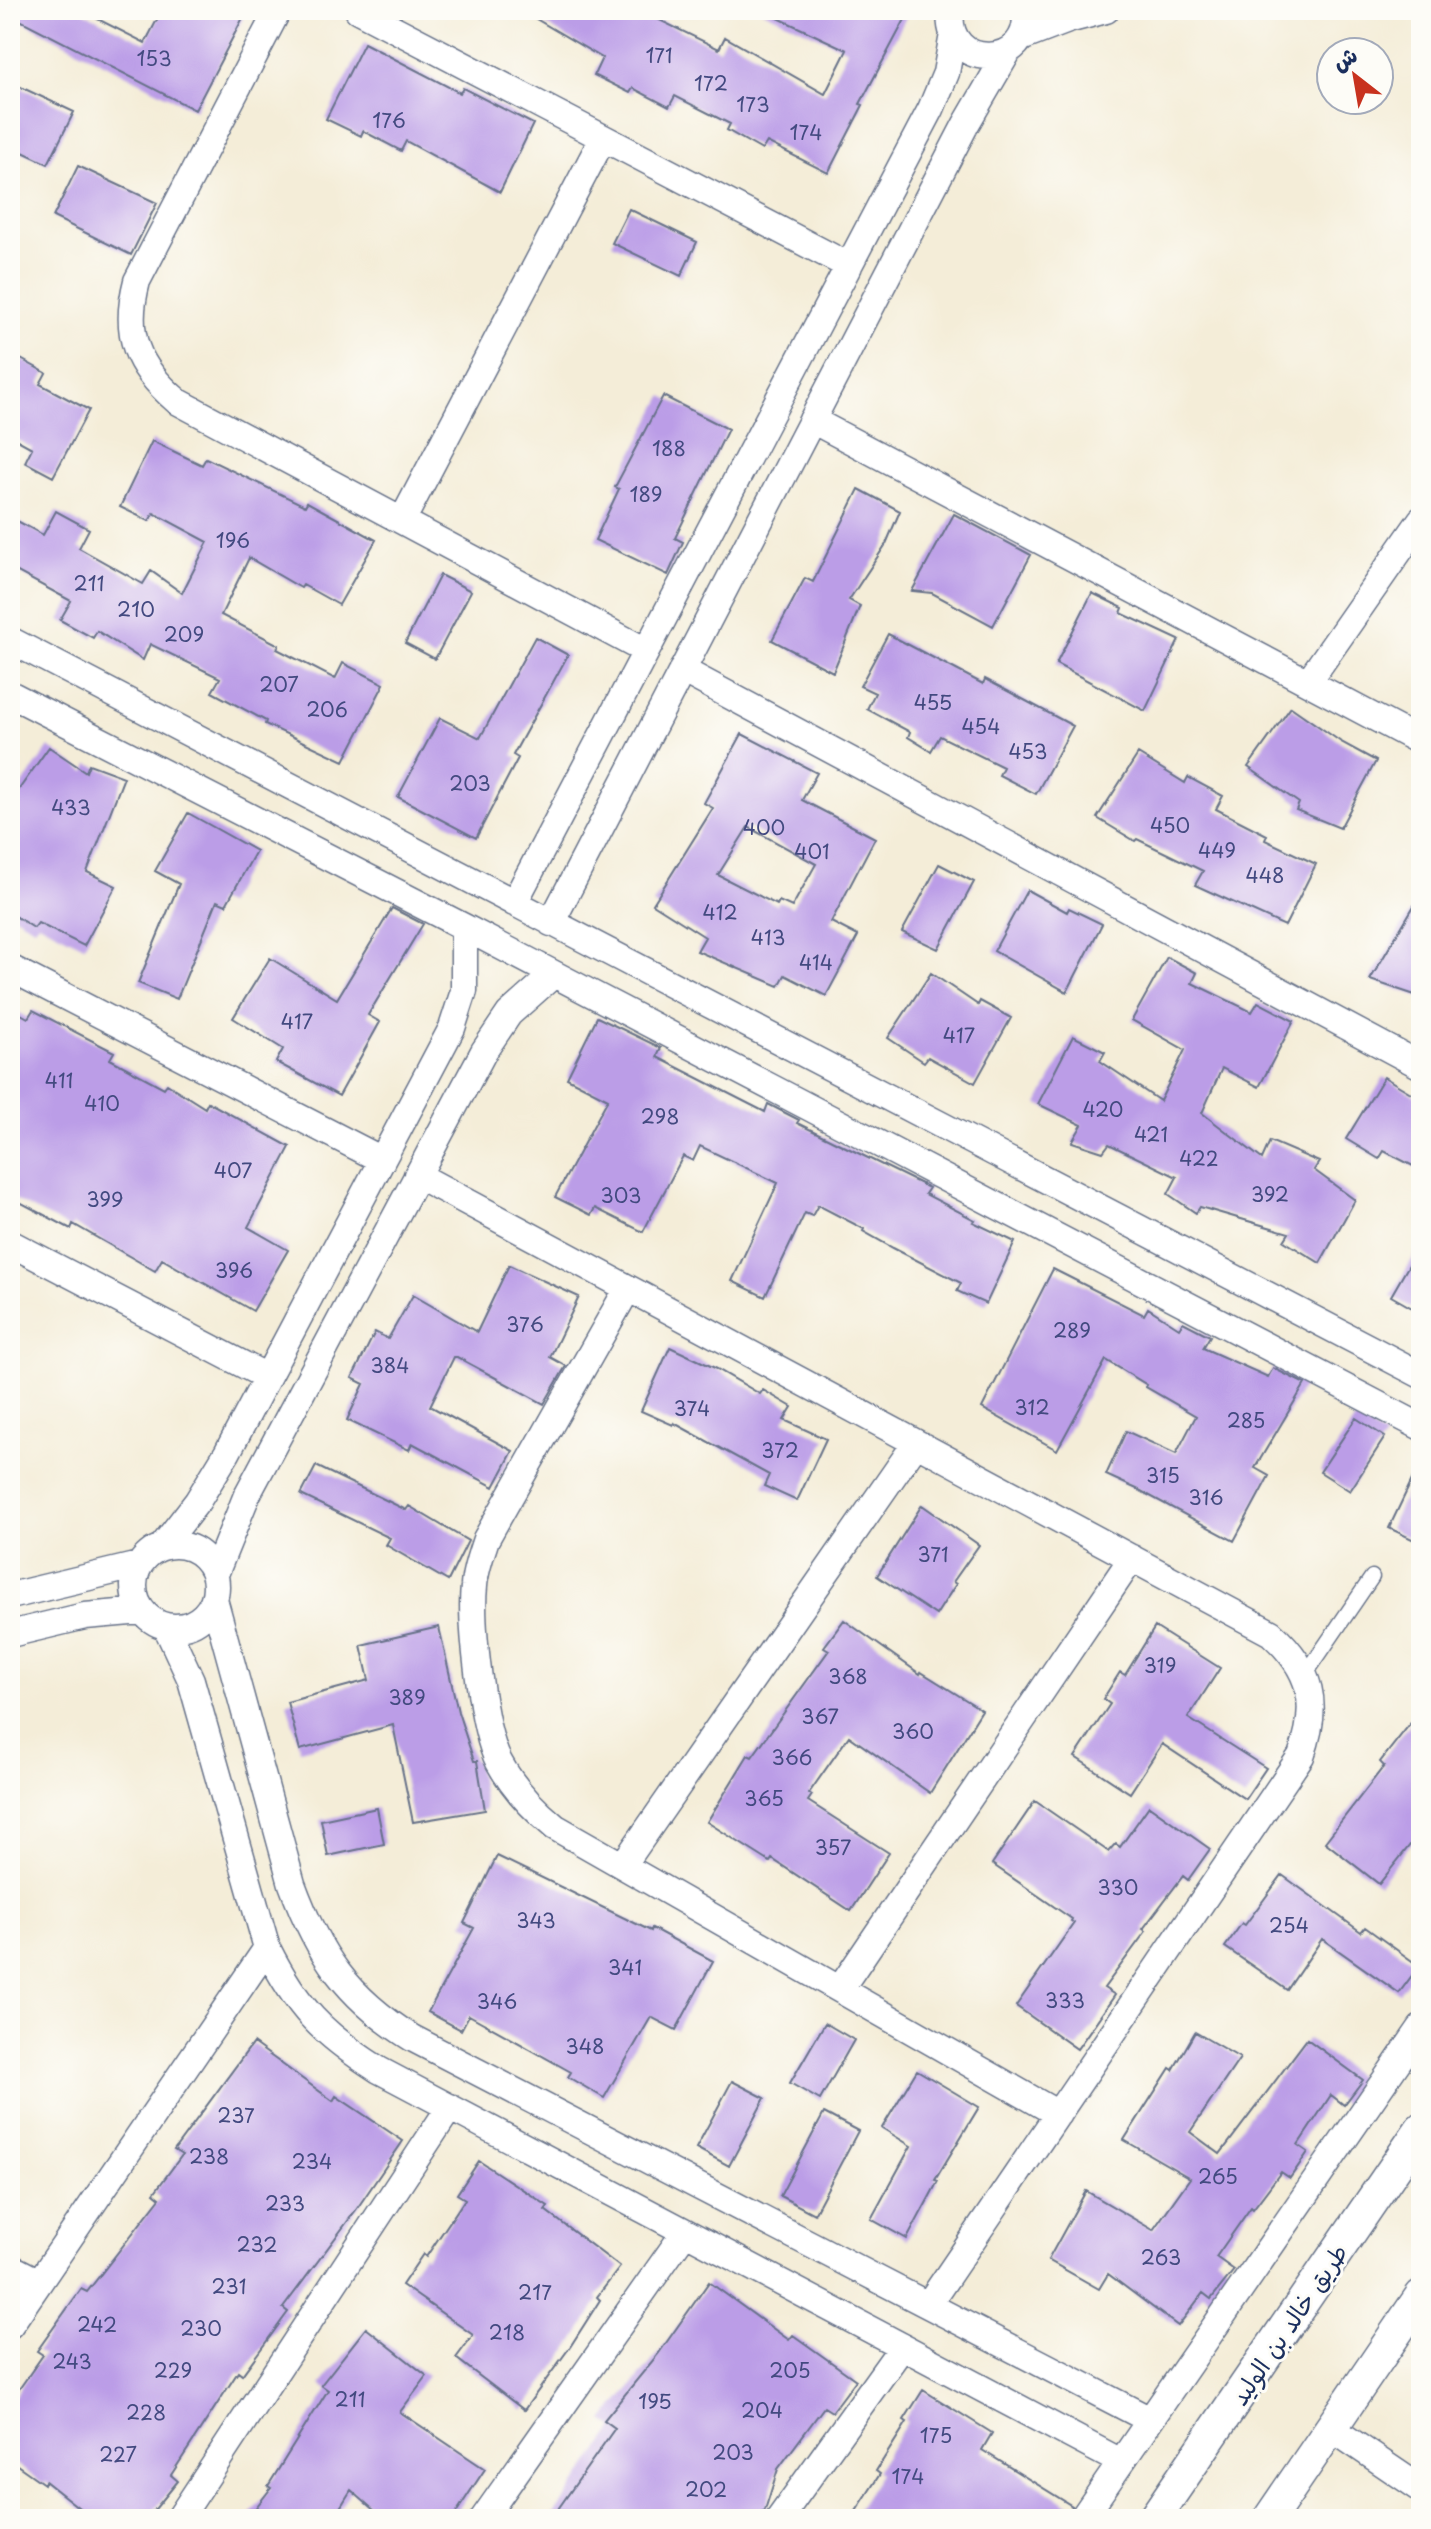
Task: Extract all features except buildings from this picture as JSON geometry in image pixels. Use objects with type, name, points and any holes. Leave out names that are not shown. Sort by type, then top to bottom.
[{"type":"street","points":[[278,10],[137,281],[130,318],[133,342],[150,375],[177,401],[646,651]]},
{"type":"street","points":[[358,10],[849,266]]},
{"type":"street","points":[[551,923],[966,124],[1025,28],[1025,10]]},
{"type":"street","points":[[947,19],[961,46],[984,57],[997,56],[1015,44],[1068,20],[1106,10]]},
{"type":"street","points":[[514,903],[939,92],[948,63],[947,19]]},
{"type":"street","points":[[402,521],[603,138]]},
{"type":"street","points":[[812,420],[1421,742]]},
{"type":"street","points":[[1308,682],[1421,520]]},
{"type":"street","points":[[10,640],[1421,1375]]},
{"type":"street","points":[[682,670],[1421,1066]]},
{"type":"street","points":[[10,694],[464,927],[1421,1427]]},
{"type":"street","points":[[162,1547],[213,1478],[459,1010],[466,972],[464,927]]},
{"type":"street","points":[[10,968],[382,1160]]},
{"type":"street","points":[[554,974],[509,1014],[495,1031],[247,1495],[214,1586],[207,1612],[195,1622],[181,1627],[166,1626],[142,1611],[134,1589],[139,1565],[149,1554],[175,1544],[200,1552],[209,1562],[214,1586],[292,1884],[307,1925],[329,1962],[357,1996],[390,2024],[1150,2420]]},
{"type":"street","points":[[920,1165],[941,1126]]},
{"type":"street","points":[[417,1175],[1271,1633],[1291,1651],[1305,1675],[1312,1702],[1310,1730],[1301,1756],[928,2305]]},
{"type":"street","points":[[10,1243],[267,1377]]},
{"type":"street","points":[[628,1288],[486,1539],[478,1561],[473,1609],[488,1734],[499,1761],[514,1786],[555,1827],[1058,2114]]},
{"type":"street","points":[[623,1865],[916,1443]]},
{"type":"street","points":[[840,1989],[1132,1558]]},
{"type":"street","points":[[10,1596],[139,1565]]},
{"type":"street","points":[[10,1634],[85,1616],[142,1611]]},
{"type":"street","points":[[166,1626],[191,1680],[267,1948],[286,1986],[303,2008],[343,2047],[450,2107],[1121,2462]]},
{"type":"street","points":[[10,2325],[267,1948]]},
{"type":"street","points":[[1082,2519],[1421,2028]]},
{"type":"street","points":[[179,2519],[450,2107]]},
{"type":"street","name":"طريق خالد بن الوليد","points":[[1154,2519],[1421,2129]]},
{"type":"street","points":[[483,2519],[685,2232]]},
{"type":"street","points":[[10,2267],[39,2282]]},
{"type":"street","points":[[1269,2519],[1421,2296]]},
{"type":"street","points":[[779,2519],[902,2347]]},
{"type":"street","points":[[1331,2428],[1421,2489]]},
{"type":"lane","points":[[1305,1675],[1372,1577]]}]
